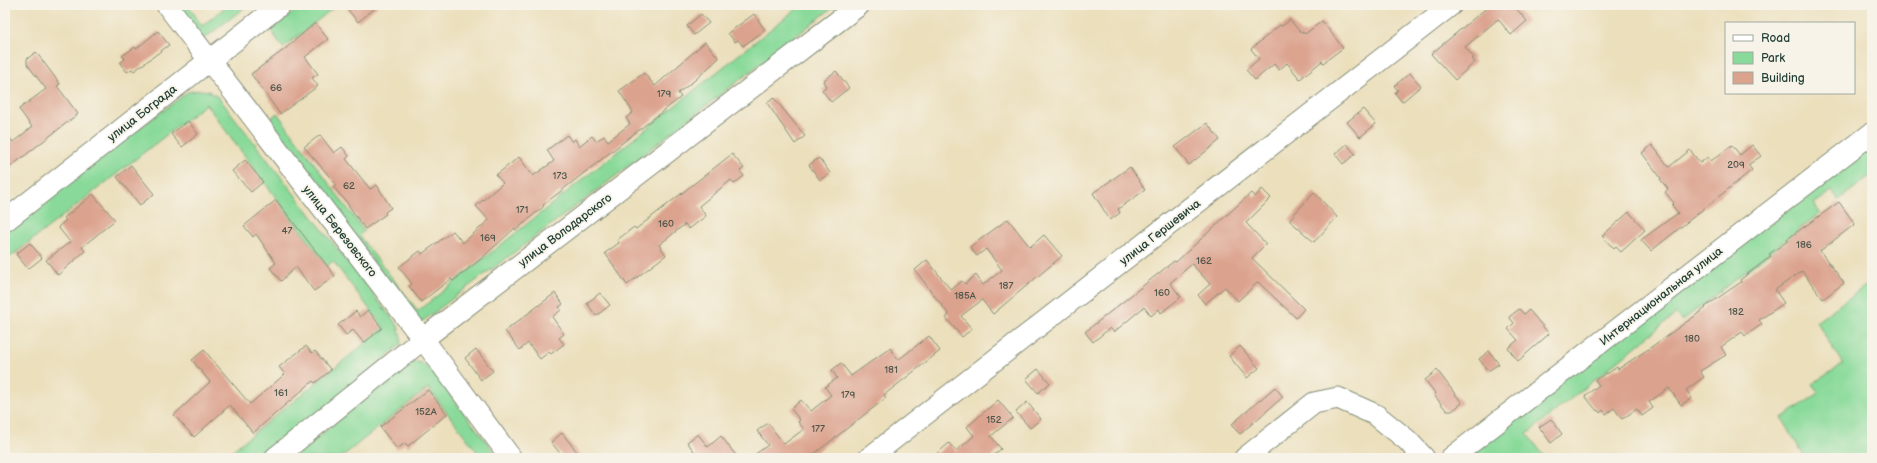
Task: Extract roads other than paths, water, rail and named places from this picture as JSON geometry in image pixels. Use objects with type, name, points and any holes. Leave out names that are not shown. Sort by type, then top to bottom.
[{"type":"street","name":"улица Березовского","points":[[167,5],[208,61],[423,339],[511,458]]},
{"type":"street","name":"улица Бограда","points":[[5,222],[280,5]]},
{"type":"street","name":"улица Володарского","points":[[275,458],[423,339],[859,5]]},
{"type":"street","name":"улица Гершевича","points":[[869,458],[1451,5]]},
{"type":"street","name":"Интернациональная улица","points":[[1451,458],[1872,133]]},
{"type":"street","points":[[1245,458],[1314,403],[1338,398],[1376,414],[1407,440],[1424,458]]}]
